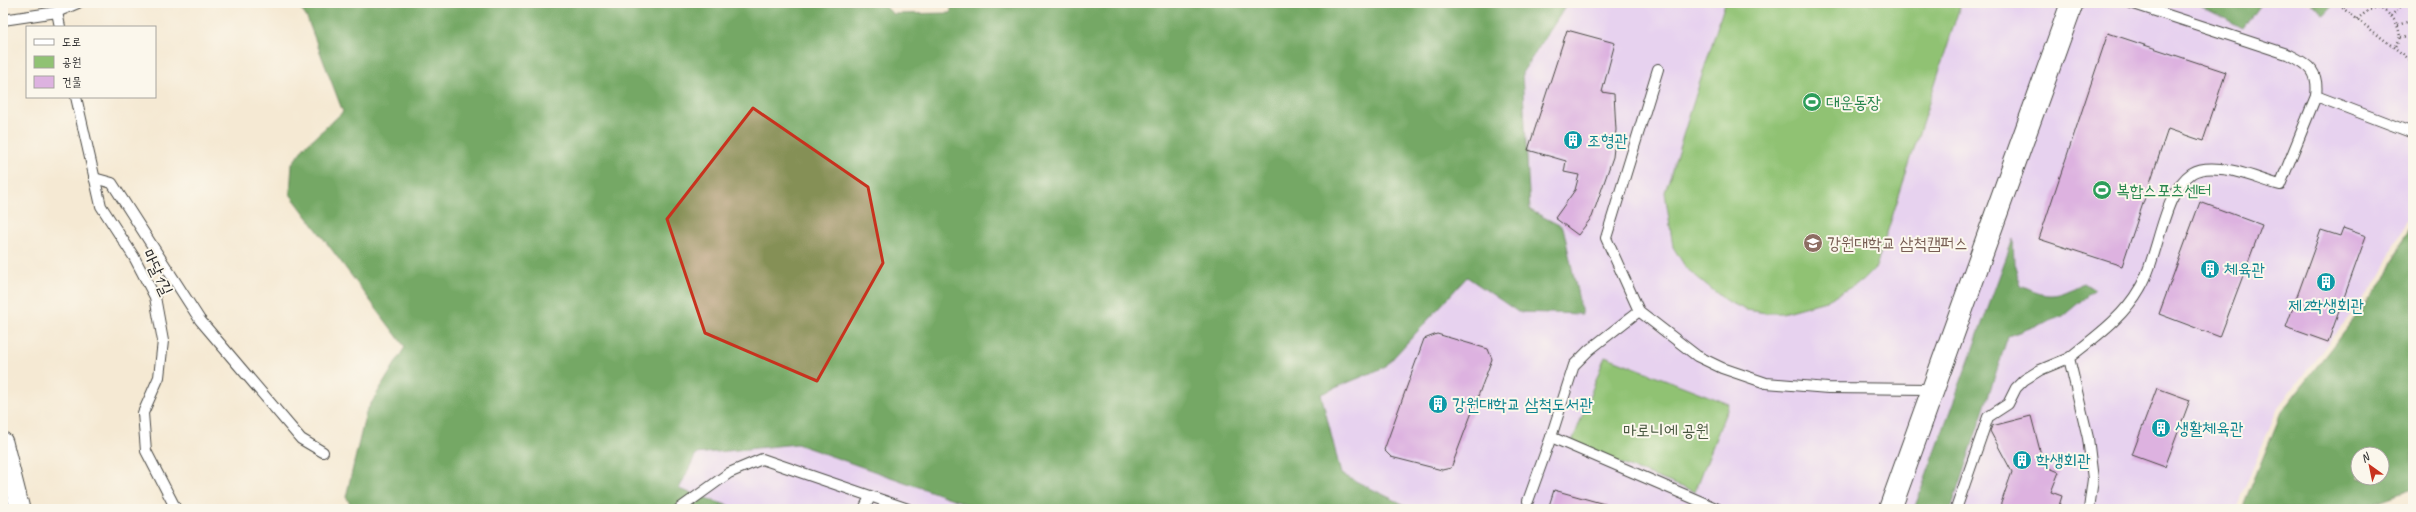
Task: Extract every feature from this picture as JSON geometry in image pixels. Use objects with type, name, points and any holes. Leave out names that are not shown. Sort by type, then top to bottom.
[{"type":"street","points":[[1890,509],[1931,389],[2072,3]]},
{"type":"street","points":[[3,442],[20,509]]},
{"type":"lane","points":[[3,20],[57,12],[78,3]]},
{"type":"lane","points":[[1956,509],[1988,418],[2008,404],[2016,388],[2024,380],[2040,370],[2070,358],[2126,310],[2141,287],[2154,258],[2168,207],[2180,187],[2192,173],[2205,168],[2223,169],[2280,185],[2316,96],[2318,83],[2310,67],[2290,55],[2131,3]]},
{"type":"lane","points":[[57,12],[60,26]]},
{"type":"lane","points":[[1658,69],[1606,238],[1639,311],[1697,356],[1722,368],[1766,383],[1828,388],[1931,389]]},
{"type":"lane","points":[[2316,96],[2413,133]]},
{"type":"lane","name":"마달1길","points":[[76,98],[101,206],[134,257],[155,297],[163,341],[159,377],[143,413],[146,451],[176,509]]},
{"type":"lane","points":[[94,178],[112,183],[200,320],[301,439],[323,452]]},
{"type":"lane","points":[[1528,501],[1574,366],[1589,350],[1639,311]]},
{"type":"lane","points":[[2070,358],[2088,438],[2093,479],[2089,509]]},
{"type":"lane","points":[[1551,437],[1718,509]]},
{"type":"lane","points":[[679,509],[729,473],[762,460],[908,509]]},
{"type":"lane","points":[[864,509],[870,496]]},
{"type":"path","points":[[2336,3],[2412,62],[2413,57]]},
{"type":"path","points":[[2344,8],[2350,3]]},
{"type":"path","points":[[2367,3],[2369,10]]},
{"type":"path","points":[[2380,8],[2381,3]]},
{"type":"path","points":[[2391,16],[2404,3]]},
{"type":"path","points":[[2357,19],[2369,10],[2380,8],[2391,16],[2398,25],[2400,38],[2394,48]]},
{"type":"path","points":[[2398,25],[2413,20]]},
{"type":"path","points":[[2400,38],[2413,39]]},
{"type":"highlighted area","points":[[753,108],[868,187],[883,263],[817,381],[705,333],[667,219]]},
{"type":"shaded area","name":"강원대학교 삼척캠퍼스","points":[[1492,3],[2413,3],[2413,197],[2411,209],[2380,277],[2278,407],[2236,509],[557,509]]},
{"type":"green space","points":[[297,3],[882,3],[893,14],[951,13],[951,3],[1568,3],[1522,73],[1530,210],[1563,227],[1582,314],[1518,312],[1467,277],[1385,367],[1321,394],[1341,474],[1413,509],[981,509],[797,444],[696,454],[679,489],[738,509],[353,509],[346,497],[366,412],[405,347],[290,194],[292,164],[304,147],[343,112],[307,18]]},
{"type":"green space","name":"대운동장","points":[[1725,3],[1961,3],[1876,267],[1862,281],[1826,301],[1782,313],[1766,313],[1746,310],[1725,300],[1686,268],[1673,247],[1665,192]]},
{"type":"green space","points":[[2195,3],[2261,3],[2243,28]]},
{"type":"green space","points":[[2311,3],[2335,3],[2324,15]]},
{"type":"green space","points":[[2413,218],[2413,489],[2356,509],[2242,509],[2282,411],[2385,279]]},
{"type":"green space","points":[[2013,239],[2014,264],[2021,286],[2046,295],[2066,292],[2083,283],[2094,290],[2063,316],[2008,336],[1951,509],[1914,509]]},
{"type":"green space","name":"마로니에 공원","points":[[1605,356],[1729,404],[1695,492],[1571,445]]},
{"type":"building","name":"조형관","points":[[1567,30],[1615,43],[1602,92],[1614,94],[1616,130],[1613,157],[1592,217],[1578,235],[1555,218],[1575,190],[1579,175],[1564,172],[1566,161],[1528,150]]},
{"type":"building","name":"복합스포츠센터","points":[[2108,33],[2226,72],[2203,141],[2168,129],[2122,266],[2039,239]]},
{"type":"building","name":"체육관","points":[[2200,202],[2262,225],[2220,337],[2159,314]]},
{"type":"building","name":"제2학생회관","points":[[2343,228],[2366,236],[2328,342],[2286,327],[2321,230],[2340,236]]},
{"type":"building","name":"강원대학교 삼척도서관","points":[[1437,334],[1488,349],[1492,359],[1451,468],[1442,470],[1391,457],[1384,450],[1424,339]]},
{"type":"building","name":"생활체육관","points":[[2157,388],[2190,400],[2165,467],[2132,455]]},
{"type":"building","name":"학생회관","points":[[2031,416],[2044,466],[2059,472],[2051,492],[2062,496],[2058,509],[1999,509],[2012,472],[1990,431],[1992,426]]},
{"type":"building","points":[[1554,490],[1608,505],[1607,509],[1548,509]]},
{"type":"place","name":"대운동장","points":[[1812,102]]},
{"type":"place","name":"조형관","points":[[1573,140]]},
{"type":"place","name":"복합스포츠센터","points":[[2102,190]]},
{"type":"place","name":"강원대학교 삼척캠퍼스","points":[[1813,243]]},
{"type":"place","name":"체육관","points":[[2210,269]]},
{"type":"place","name":"제2학생회관","points":[[2326,282]]},
{"type":"place","name":"강원대학교 삼척도서관","points":[[1438,404]]},
{"type":"place","name":"생활체육관","points":[[2161,428]]},
{"type":"place","name":"학생회관","points":[[2022,460]]}]
